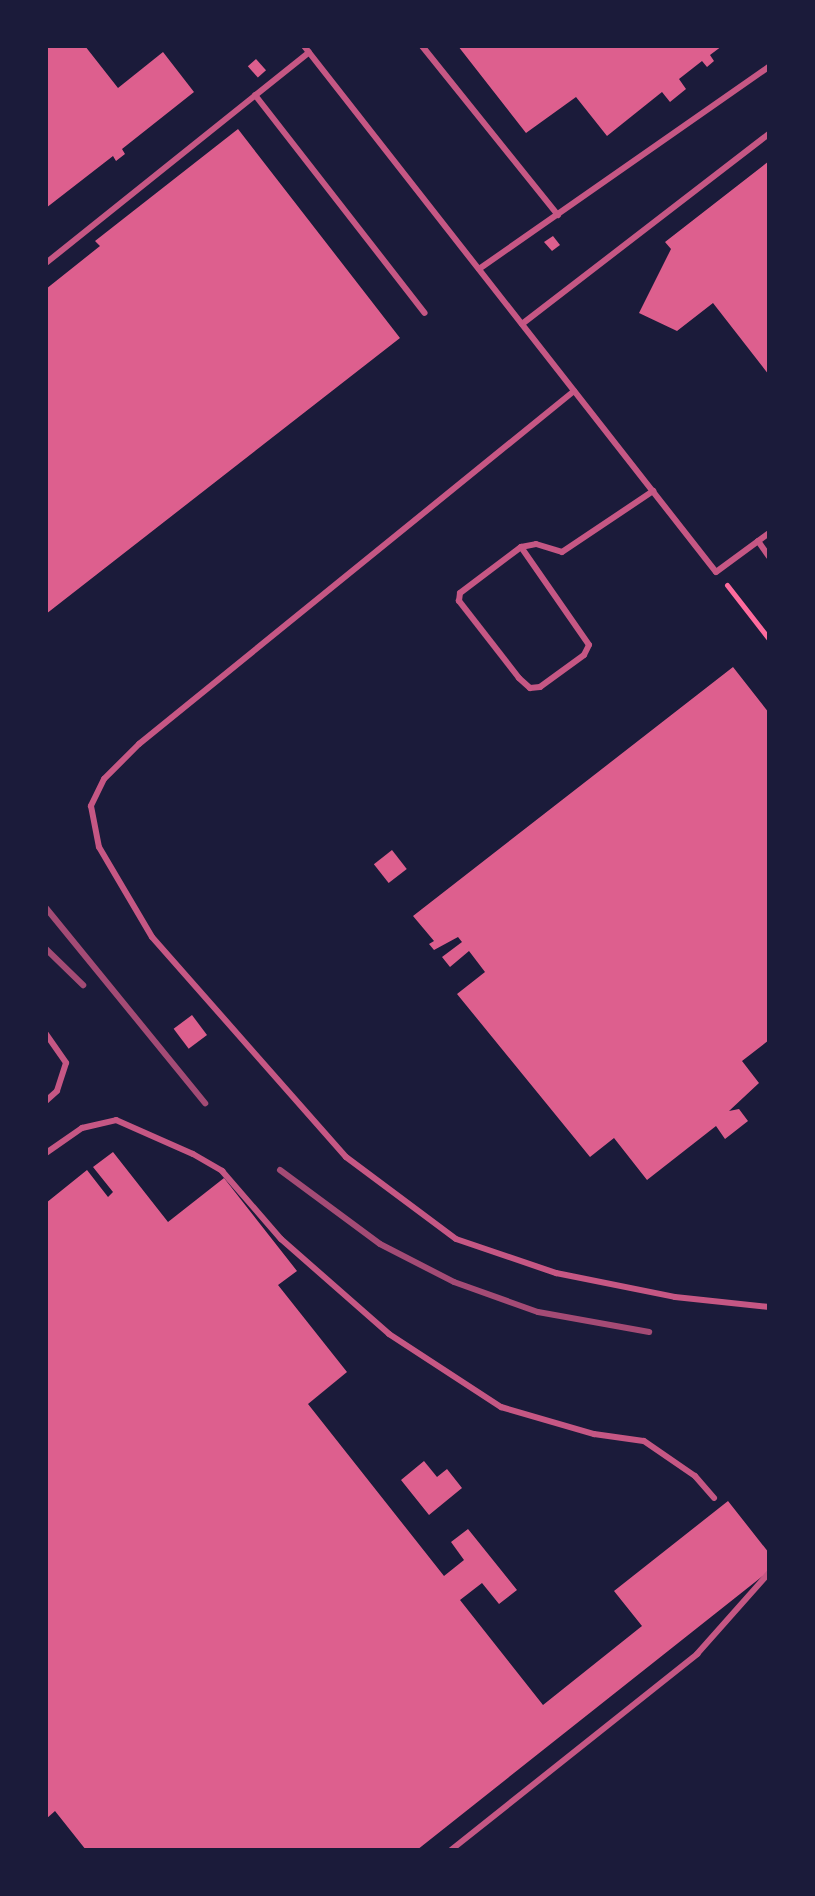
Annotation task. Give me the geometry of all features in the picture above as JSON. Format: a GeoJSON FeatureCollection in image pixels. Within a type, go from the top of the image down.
{"type":"FeatureCollection","features":[{"type":"Feature","properties":{"kind":"lane"},"geometry":{"type":"LineString","coordinates":[[422,46],[558,215]]}},
{"type":"Feature","properties":{"kind":"lane"},"geometry":{"type":"LineString","coordinates":[[46,263],[255,95],[306,49],[716,572],[769,533]]}},
{"type":"Feature","properties":{"kind":"lane"},"geometry":{"type":"LineString","coordinates":[[479,269],[769,67]]}},
{"type":"Feature","properties":{"kind":"lane"},"geometry":{"type":"LineString","coordinates":[[255,95],[425,313]]}},
{"type":"Feature","properties":{"kind":"lane"},"geometry":{"type":"LineString","coordinates":[[522,324],[769,134]]}},
{"type":"Feature","properties":{"kind":"lane"},"geometry":{"type":"LineString","coordinates":[[574,391],[139,744],[104,779],[91,806],[99,847],[152,937],[346,1157],[456,1239],[556,1273],[675,1297],[769,1307]]}},
{"type":"Feature","properties":{"kind":"lane"},"geometry":{"type":"LineString","coordinates":[[521,547],[589,645],[584,655],[540,687],[530,688],[459,601],[466,584],[521,547],[536,544],[562,552],[653,491]]}},
{"type":"Feature","properties":{"kind":"lane"},"geometry":{"type":"LineString","coordinates":[[758,541],[769,557]]}},
{"type":"Feature","properties":{"kind":"lane"},"geometry":{"type":"LineString","coordinates":[[46,1034],[66,1063],[57,1091],[46,1101]]}},
{"type":"Feature","properties":{"kind":"lane"},"geometry":{"type":"LineString","coordinates":[[46,1153],[82,1128],[116,1120],[193,1154],[222,1171],[281,1239],[389,1334],[501,1407],[594,1434],[644,1441],[695,1476],[714,1498]]}},
{"type":"Feature","properties":{"kind":"lane"},"geometry":{"type":"LineString","coordinates":[[451,1850],[646,1697],[728,1625],[769,1573]]}},
{"type":"Feature","properties":{"kind":"path"},"geometry":{"type":"LineString","coordinates":[[716,572],[769,639]]}},
{"type":"Feature","properties":{"kind":"building"},"geometry":{"type":"Polygon","coordinates":[[[46,46],[85,46],[118,88],[163,52],[194,92],[122,149],[125,154],[116,161],[113,156],[46,208],[46,46]]]}},
{"type":"Feature","properties":{"kind":"building"},"geometry":{"type":"Polygon","coordinates":[[[458,46],[722,46],[710,55],[714,61],[707,67],[702,61],[679,79],[686,89],[670,102],[662,92],[607,136],[576,97],[526,133],[458,46]]]}},
{"type":"Feature","properties":{"kind":"building"},"geometry":{"type":"Polygon","coordinates":[[[256,59],[266,70],[258,78],[248,66],[256,59]]]}},
{"type":"Feature","properties":{"kind":"building"},"geometry":{"type":"Polygon","coordinates":[[[238,129],[400,338],[46,614],[46,289],[100,246],[95,241],[238,129]]]}},
{"type":"Feature","properties":{"kind":"building"},"geometry":{"type":"Polygon","coordinates":[[[769,161],[769,375],[713,303],[677,331],[639,313],[671,249],[665,242],[769,161]]]}},
{"type":"Feature","properties":{"kind":"building"},"geometry":{"type":"Polygon","coordinates":[[[553,236],[560,245],[552,251],[544,242],[553,236]]]}},
{"type":"Feature","properties":{"kind":"building"},"geometry":{"type":"Polygon","coordinates":[[[733,667],[769,713],[769,1040],[742,1061],[759,1083],[729,1111],[739,1109],[748,1121],[725,1139],[716,1126],[647,1180],[614,1138],[590,1157],[457,994],[485,972],[469,951],[450,967],[442,957],[462,942],[458,937],[434,950],[429,944],[434,941],[413,916],[733,667]]]}},
{"type":"Feature","properties":{"kind":"building"},"geometry":{"type":"Polygon","coordinates":[[[392,850],[407,869],[389,883],[374,864],[392,850]]]}},
{"type":"Feature","properties":{"kind":"building"},"geometry":{"type":"Polygon","coordinates":[[[192,1015],[207,1035],[189,1049],[174,1029],[192,1015]]]}},
{"type":"Feature","properties":{"kind":"building"},"geometry":{"type":"Polygon","coordinates":[[[113,1152],[168,1222],[224,1178],[297,1271],[278,1285],[347,1372],[308,1404],[444,1576],[464,1560],[451,1542],[468,1529],[517,1590],[499,1604],[482,1583],[460,1600],[543,1705],[642,1626],[614,1591],[728,1501],[769,1553],[769,1571],[417,1850],[86,1850],[55,1811],[46,1819],[46,1203],[87,1170],[108,1197],[113,1192],[93,1167],[113,1152]]]}},
{"type":"Feature","properties":{"kind":"building"},"geometry":{"type":"Polygon","coordinates":[[[424,1461],[437,1477],[447,1469],[462,1488],[429,1515],[401,1480],[424,1461]]]}},
{"type":"Feature","properties":{"kind":"railway"},"geometry":{"type":"LineString","coordinates":[[46,908],[205,1103]]}},
{"type":"Feature","properties":{"kind":"railway"},"geometry":{"type":"LineString","coordinates":[[46,949],[83,985]]}},
{"type":"Feature","properties":{"kind":"railway"},"geometry":{"type":"LineString","coordinates":[[280,1170],[380,1244],[454,1282],[538,1312],[649,1332]]}}]}
